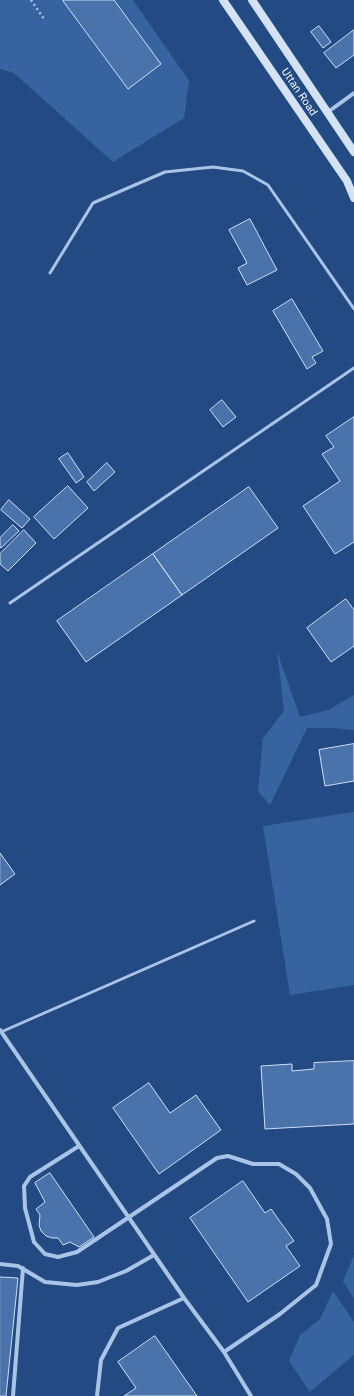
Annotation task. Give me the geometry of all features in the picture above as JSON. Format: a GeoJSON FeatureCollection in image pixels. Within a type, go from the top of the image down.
{"type":"FeatureCollection","features":[{"type":"Feature","properties":{"kind":"main road","name":"Uttan Road"},"geometry":{"type":"LineString","coordinates":[[223,0],[347,181],[354,198]]}},
{"type":"Feature","properties":{"kind":"main road","name":"Uttan Road"},"geometry":{"type":"LineString","coordinates":[[252,0],[354,152]]}},
{"type":"Feature","properties":{"kind":"street"},"geometry":{"type":"LineString","coordinates":[[327,112],[354,93]]}},
{"type":"Feature","properties":{"kind":"street"},"geometry":{"type":"LineString","coordinates":[[0,1031],[184,1298],[224,1352],[251,1396]]}},
{"type":"Feature","properties":{"kind":"street"},"geometry":{"type":"LineString","coordinates":[[79,1146],[30,1177],[24,1186],[26,1208],[34,1242],[45,1254],[58,1257],[77,1252],[217,1158],[228,1156],[253,1164],[279,1164],[296,1174],[310,1188],[327,1219],[331,1244],[316,1285],[280,1314],[224,1352]]}},
{"type":"Feature","properties":{"kind":"street"},"geometry":{"type":"LineString","coordinates":[[0,1264],[23,1268],[45,1282],[77,1285],[98,1282],[126,1271],[154,1255]]}},
{"type":"Feature","properties":{"kind":"street"},"geometry":{"type":"LineString","coordinates":[[13,1396],[23,1268]]}},
{"type":"Feature","properties":{"kind":"street"},"geometry":{"type":"LineString","coordinates":[[97,1396],[101,1360],[118,1328],[184,1298]]}},
{"type":"Feature","properties":{"kind":"lane"},"geometry":{"type":"LineString","coordinates":[[50,273],[92,203],[165,172],[213,167],[242,171],[268,185],[354,309]]}},
{"type":"Feature","properties":{"kind":"lane"},"geometry":{"type":"LineString","coordinates":[[10,603],[354,368]]}},
{"type":"Feature","properties":{"kind":"lane"},"geometry":{"type":"LineString","coordinates":[[0,1031],[254,921]]}},
{"type":"Feature","properties":{"kind":"path"},"geometry":{"type":"LineString","coordinates":[[31,0],[44,18]]}},
{"type":"Feature","properties":{"kind":"shaded area"},"geometry":{"type":"Polygon","coordinates":[[[0,0],[133,0],[189,81],[184,118],[113,162],[14,73],[0,69],[0,0]]]}},
{"type":"Feature","properties":{"kind":"shaded area"},"geometry":{"type":"Polygon","coordinates":[[[277,651],[300,717],[328,710],[354,695],[354,730],[307,728],[270,805],[258,791],[263,738],[284,711],[277,651]]]}},
{"type":"Feature","properties":{"kind":"shaded area"},"geometry":{"type":"Polygon","coordinates":[[[354,812],[354,985],[290,995],[263,826],[354,812]]]}},
{"type":"Feature","properties":{"kind":"shaded area"},"geometry":{"type":"Polygon","coordinates":[[[354,1255],[354,1299],[343,1281],[354,1255]]]}},
{"type":"Feature","properties":{"kind":"shaded area"},"geometry":{"type":"Polygon","coordinates":[[[333,1291],[354,1322],[354,1355],[310,1392],[289,1361],[300,1335],[320,1319],[333,1291]]]}},
{"type":"Feature","properties":{"kind":"building"},"geometry":{"type":"Polygon","coordinates":[[[114,0],[161,64],[128,89],[63,1],[114,0]]]}},
{"type":"Feature","properties":{"kind":"building"},"geometry":{"type":"Polygon","coordinates":[[[319,26],[331,42],[323,48],[311,32],[319,26]]]}},
{"type":"Feature","properties":{"kind":"building"},"geometry":{"type":"Polygon","coordinates":[[[354,30],[354,55],[336,68],[324,53],[354,30]]]}},
{"type":"Feature","properties":{"kind":"building"},"geometry":{"type":"Polygon","coordinates":[[[250,219],[277,270],[247,285],[238,268],[247,263],[229,230],[250,219]]]}},
{"type":"Feature","properties":{"kind":"building"},"geometry":{"type":"Polygon","coordinates":[[[292,299],[323,351],[312,357],[316,363],[307,369],[273,311],[292,299]]]}},
{"type":"Feature","properties":{"kind":"building"},"geometry":{"type":"Polygon","coordinates":[[[222,400],[236,417],[223,427],[210,410],[222,400]]]}},
{"type":"Feature","properties":{"kind":"building"},"geometry":{"type":"Polygon","coordinates":[[[354,417],[354,542],[335,554],[303,506],[340,481],[322,454],[334,447],[326,436],[354,417]]]}},
{"type":"Feature","properties":{"kind":"building"},"geometry":{"type":"Polygon","coordinates":[[[68,453],[84,477],[76,483],[59,459],[68,453]]]}},
{"type":"Feature","properties":{"kind":"building"},"geometry":{"type":"Polygon","coordinates":[[[107,463],[115,472],[94,491],[87,482],[107,463]]]}},
{"type":"Feature","properties":{"kind":"building"},"geometry":{"type":"Polygon","coordinates":[[[68,486],[88,508],[54,539],[34,517],[68,486]]]}},
{"type":"Feature","properties":{"kind":"building"},"geometry":{"type":"Polygon","coordinates":[[[249,487],[278,528],[182,595],[153,554],[249,487]]]}},
{"type":"Feature","properties":{"kind":"building"},"geometry":{"type":"Polygon","coordinates":[[[9,500],[30,519],[22,528],[1,510],[9,500]]]}},
{"type":"Feature","properties":{"kind":"building"},"geometry":{"type":"Polygon","coordinates":[[[13,525],[19,531],[1,548],[0,538],[13,525]]]}},
{"type":"Feature","properties":{"kind":"building"},"geometry":{"type":"Polygon","coordinates":[[[24,530],[36,543],[8,571],[0,564],[0,554],[24,530]]]}},
{"type":"Feature","properties":{"kind":"building"},"geometry":{"type":"Polygon","coordinates":[[[153,554],[182,595],[86,662],[57,621],[153,554]]]}},
{"type":"Feature","properties":{"kind":"building"},"geometry":{"type":"Polygon","coordinates":[[[346,599],[354,610],[354,646],[331,662],[307,628],[346,599]]]}},
{"type":"Feature","properties":{"kind":"building"},"geometry":{"type":"Polygon","coordinates":[[[354,744],[354,781],[325,786],[319,750],[354,744]]]}},
{"type":"Feature","properties":{"kind":"building"},"geometry":{"type":"Polygon","coordinates":[[[0,853],[15,874],[0,885],[0,853]]]}},
{"type":"Feature","properties":{"kind":"building"},"geometry":{"type":"Polygon","coordinates":[[[354,1061],[354,1124],[265,1129],[261,1066],[292,1064],[292,1071],[314,1069],[314,1063],[354,1061]]]}},
{"type":"Feature","properties":{"kind":"building"},"geometry":{"type":"Polygon","coordinates":[[[149,1083],[170,1113],[196,1095],[221,1130],[159,1174],[113,1108],[149,1083]]]}},
{"type":"Feature","properties":{"kind":"building"},"geometry":{"type":"Polygon","coordinates":[[[50,1173],[94,1237],[79,1247],[70,1242],[63,1245],[58,1238],[46,1236],[41,1231],[39,1225],[40,1215],[36,1209],[45,1202],[35,1183],[50,1173]]]}},
{"type":"Feature","properties":{"kind":"building"},"geometry":{"type":"Polygon","coordinates":[[[243,1181],[265,1213],[271,1209],[294,1241],[286,1246],[300,1266],[248,1302],[190,1218],[243,1181]]]}},
{"type":"Feature","properties":{"kind":"building"},"geometry":{"type":"Polygon","coordinates":[[[0,1277],[18,1278],[6,1396],[0,1396],[0,1277]]]}},
{"type":"Feature","properties":{"kind":"building"},"geometry":{"type":"Polygon","coordinates":[[[155,1336],[197,1396],[124,1396],[136,1388],[118,1362],[155,1336]]]}}]}
